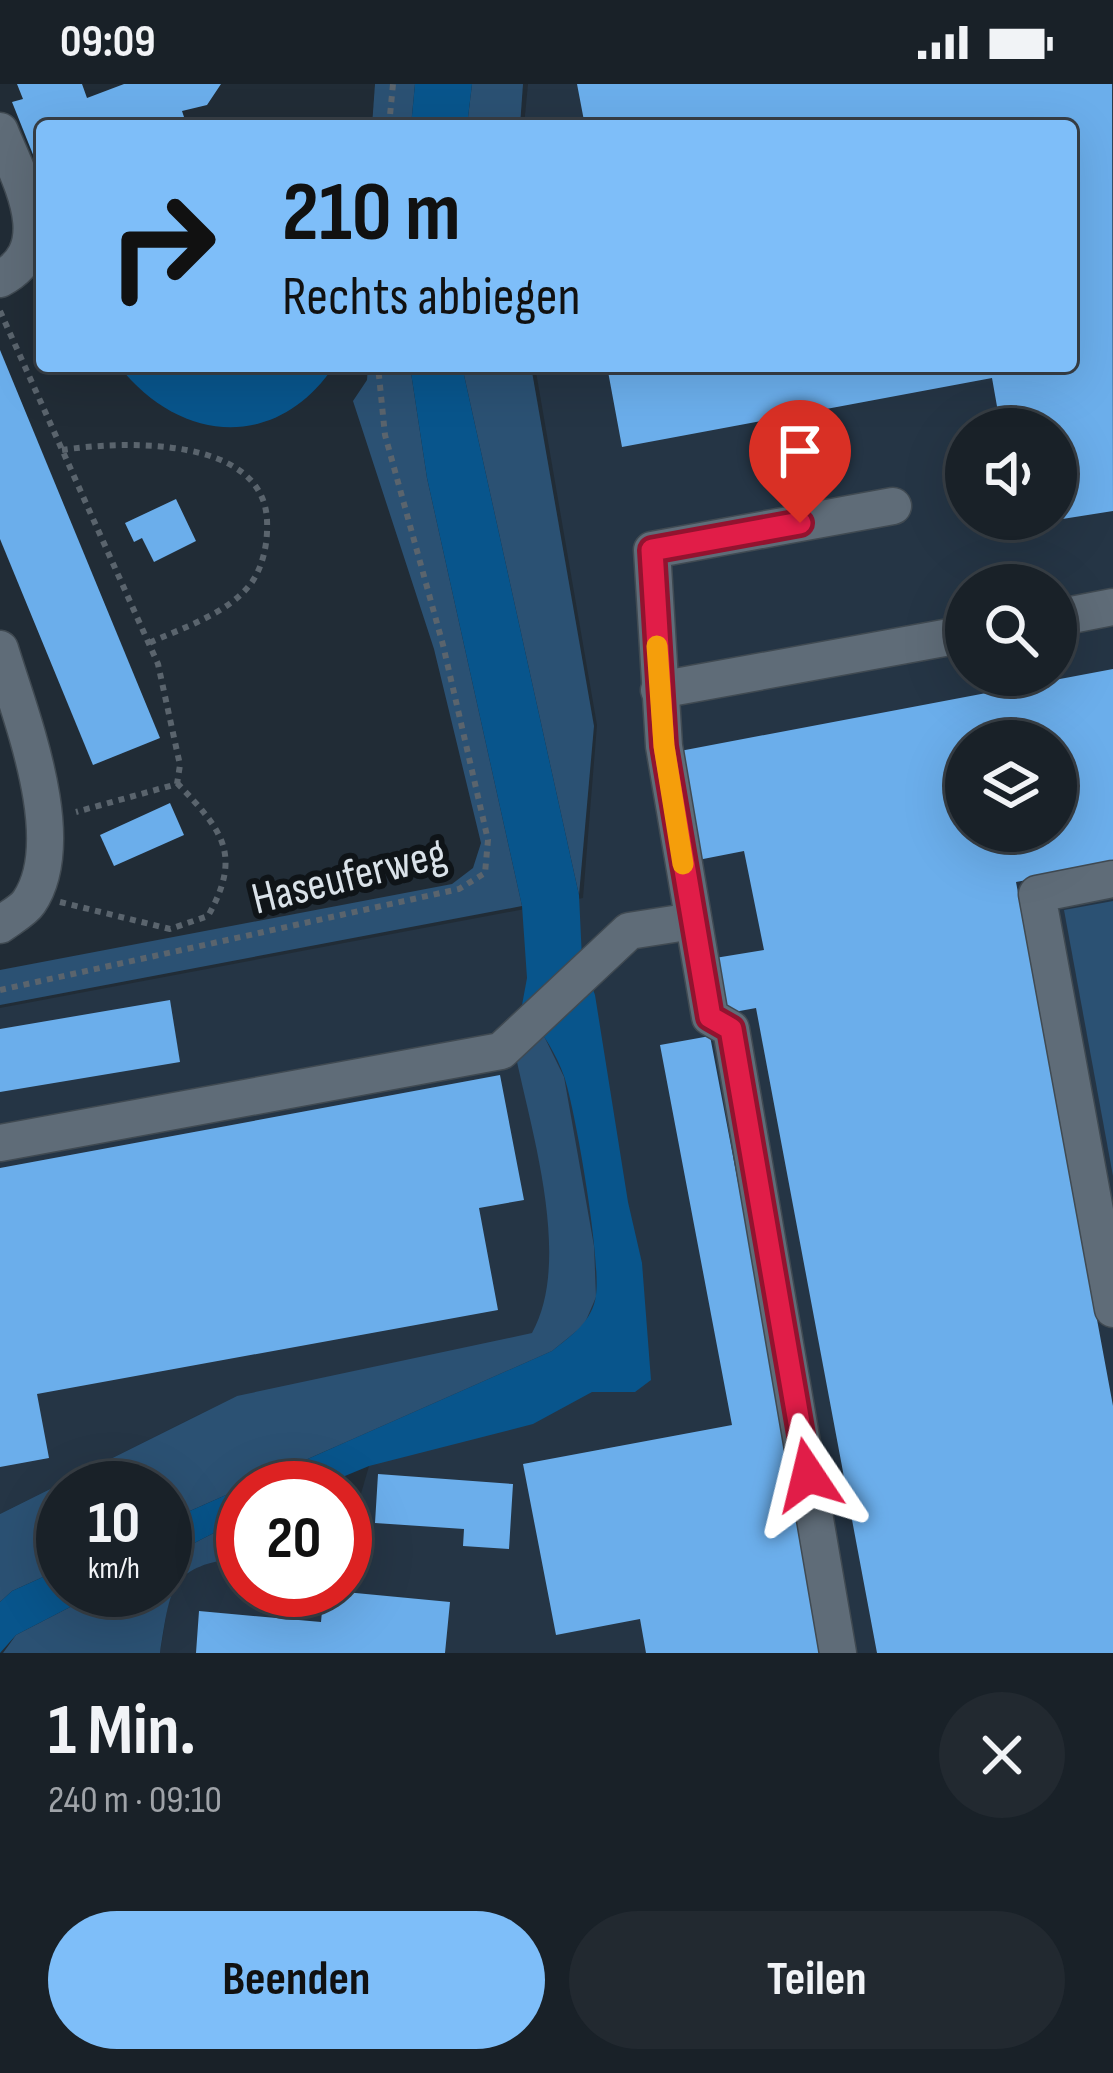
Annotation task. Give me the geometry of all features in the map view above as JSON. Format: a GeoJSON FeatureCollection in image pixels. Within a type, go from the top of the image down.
{"type":"FeatureCollection","features":[{"type":"Feature","properties":{"kind":"lane"},"geometry":{"type":"LineString","coordinates":[[0,130],[34,220],[28,252],[0,279]]}},
{"type":"Feature","properties":{"kind":"lane"},"geometry":{"type":"LineString","coordinates":[[838,1653],[731,1029],[710,1017],[667,768],[652,550],[893,506]]}},
{"type":"Feature","properties":{"kind":"lane"},"geometry":{"type":"LineString","coordinates":[[1077,613],[1113,607]]}},
{"type":"Feature","properties":{"kind":"lane"},"geometry":{"type":"LineString","coordinates":[[659,690],[945,638]]}},
{"type":"Feature","properties":{"kind":"lane"},"geometry":{"type":"LineString","coordinates":[[0,649],[34,763],[47,862],[28,904],[0,925]]}},
{"type":"Feature","properties":{"kind":"lane"},"geometry":{"type":"LineString","coordinates":[[1113,879],[1037,894],[1107,1240],[1113,1309]]}},
{"type":"Feature","properties":{"kind":"lane"},"geometry":{"type":"LineString","coordinates":[[0,1143],[501,1051],[629,931],[693,920]]}},
{"type":"Feature","properties":{"kind":"path"},"geometry":{"type":"LineString","coordinates":[[390,120],[393,84]]}},
{"type":"Feature","properties":{"kind":"path"},"geometry":{"type":"LineString","coordinates":[[0,311],[158,664],[179,764],[177,783],[222,838],[229,869],[208,916],[170,929],[67,906],[34,890]]}},
{"type":"Feature","properties":{"kind":"path","name":"Haseuferweg"},"geometry":{"type":"LineString","coordinates":[[0,990],[459,889],[484,872],[488,840],[443,645],[385,435],[378,372]]}},
{"type":"Feature","properties":{"kind":"path"},"geometry":{"type":"LineString","coordinates":[[62,450],[166,446],[216,457],[248,478],[267,504],[268,542],[251,583],[219,610],[149,644]]}},
{"type":"Feature","properties":{"kind":"path"},"geometry":{"type":"LineString","coordinates":[[43,821],[177,783]]}},
{"type":"Feature","properties":{"kind":"shaded area"},"geometry":{"type":"Polygon","coordinates":[[[375,84],[415,84],[412,120],[372,120],[375,84]]]}},
{"type":"Feature","properties":{"kind":"shaded area"},"geometry":{"type":"Polygon","coordinates":[[[415,84],[472,84],[468,120],[412,120],[415,84]]]}},
{"type":"Feature","properties":{"kind":"shaded area"},"geometry":{"type":"Polygon","coordinates":[[[472,84],[523,84],[520,120],[468,120],[472,84]]]}},
{"type":"Feature","properties":{"kind":"shaded area"},"geometry":{"type":"Polygon","coordinates":[[[528,84],[1113,84],[1113,1653],[160,1653],[166,1617],[192,1617],[192,1570],[200,1562],[216,1560],[216,1617],[372,1617],[372,1461],[360,1461],[237,1396],[106,1461],[36,1461],[36,1496],[0,1514],[0,1008],[583,898],[597,725],[536,372],[1077,372],[1077,120],[525,120],[528,84]]]}},
{"type":"Feature","properties":{"kind":"shaded area"},"geometry":{"type":"Polygon","coordinates":[[[125,372],[329,372],[311,394],[284,413],[256,424],[198,423],[143,392],[125,372]]]}},
{"type":"Feature","properties":{"kind":"shaded area"},"geometry":{"type":"Polygon","coordinates":[[[368,372],[411,372],[427,478],[522,906],[0,1005],[0,970],[452,884],[473,868],[481,843],[434,649],[353,401],[368,372]]]}},
{"type":"Feature","properties":{"kind":"shaded area"},"geometry":{"type":"Polygon","coordinates":[[[411,372],[463,372],[579,895],[582,959],[595,995],[642,1263],[651,1380],[635,1392],[592,1392],[533,1424],[372,1465],[372,1461],[303,1461],[552,1351],[586,1320],[594,1304],[597,1277],[591,1219],[569,1094],[556,1057],[522,1005],[527,978],[522,906],[427,478],[411,372]]]}},
{"type":"Feature","properties":{"kind":"shaded area"},"geometry":{"type":"Polygon","coordinates":[[[463,372],[532,372],[594,726],[579,895],[463,372]]]}},
{"type":"Feature","properties":{"kind":"shaded area"},"geometry":{"type":"Polygon","coordinates":[[[1113,901],[1113,1176],[1064,910],[1113,901]]]}},
{"type":"Feature","properties":{"kind":"shaded area"},"geometry":{"type":"Polygon","coordinates":[[[541,1030],[564,1077],[594,1246],[596,1297],[584,1325],[552,1351],[303,1461],[216,1461],[216,1499],[192,1510],[192,1461],[106,1461],[237,1396],[532,1333],[549,1270],[549,1234],[539,1159],[516,1057],[541,1030]]]}},
{"type":"Feature","properties":{"kind":"shaded area"},"geometry":{"type":"Polygon","coordinates":[[[36,1496],[36,1580],[0,1602],[0,1514],[36,1496]]]}},
{"type":"Feature","properties":{"kind":"shaded area"},"geometry":{"type":"Polygon","coordinates":[[[216,1499],[216,1532],[192,1544],[192,1510],[216,1499]]]}},
{"type":"Feature","properties":{"kind":"shaded area"},"geometry":{"type":"Polygon","coordinates":[[[216,1532],[216,1562],[192,1571],[192,1544],[216,1532]]]}},
{"type":"Feature","properties":{"kind":"shaded area"},"geometry":{"type":"Polygon","coordinates":[[[36,1580],[36,1617],[51,1617],[16,1635],[0,1653],[0,1602],[36,1580]]]}},
{"type":"Feature","properties":{"kind":"shaded area"},"geometry":{"type":"Polygon","coordinates":[[[51,1617],[166,1617],[160,1653],[3,1653],[16,1635],[51,1617]]]}},
{"type":"Feature","properties":{"kind":"building"},"geometry":{"type":"Polygon","coordinates":[[[17,84],[82,84],[87,98],[124,84],[221,84],[207,105],[182,111],[185,120],[36,120],[36,162],[12,102],[23,99],[17,84]]]}},
{"type":"Feature","properties":{"kind":"building"},"geometry":{"type":"Polygon","coordinates":[[[577,84],[1112,84],[1113,511],[1077,517],[1077,408],[997,408],[992,378],[622,447],[608,372],[1077,372],[1077,120],[584,120],[577,84]]]}},
{"type":"Feature","properties":{"kind":"building"},"geometry":{"type":"Polygon","coordinates":[[[0,350],[160,738],[93,765],[0,539],[0,350]]]}},
{"type":"Feature","properties":{"kind":"building"},"geometry":{"type":"Polygon","coordinates":[[[176,499],[196,541],[154,562],[142,538],[134,542],[125,523],[176,499]]]}},
{"type":"Feature","properties":{"kind":"building"},"geometry":{"type":"Polygon","coordinates":[[[1113,669],[1113,864],[1016,882],[1113,1406],[1113,1653],[877,1653],[756,1008],[723,1014],[715,958],[764,950],[744,851],[698,860],[680,751],[970,696],[1077,696],[1077,676],[1113,669]]]}},
{"type":"Feature","properties":{"kind":"building"},"geometry":{"type":"Polygon","coordinates":[[[170,803],[184,835],[114,866],[100,835],[170,803]]]}},
{"type":"Feature","properties":{"kind":"building"},"geometry":{"type":"Polygon","coordinates":[[[170,1000],[180,1062],[0,1092],[0,1029],[170,1000]]]}},
{"type":"Feature","properties":{"kind":"building"},"geometry":{"type":"Polygon","coordinates":[[[710,1036],[828,1653],[646,1653],[640,1619],[556,1635],[523,1464],[732,1425],[660,1045],[710,1036]]]}},
{"type":"Feature","properties":{"kind":"building"},"geometry":{"type":"Polygon","coordinates":[[[500,1075],[524,1200],[479,1208],[498,1310],[37,1394],[49,1458],[0,1467],[0,1168],[500,1075]]]}},
{"type":"Feature","properties":{"kind":"building"},"geometry":{"type":"Polygon","coordinates":[[[378,1474],[513,1484],[509,1549],[463,1546],[464,1529],[375,1523],[378,1474]]]}},
{"type":"Feature","properties":{"kind":"building"},"geometry":{"type":"Polygon","coordinates":[[[372,1595],[450,1602],[445,1653],[196,1653],[199,1611],[216,1613],[216,1617],[321,1622],[321,1617],[372,1617],[372,1595]]]}},
{"type":"Feature","properties":{"kind":"slow traffic"},"geometry":{"type":"LineString","coordinates":[[657,646],[664,746],[683,864]]}},
{"type":"Feature","properties":{"kind":"route"},"geometry":{"type":"LineString","coordinates":[[800,523],[652,550],[670,789],[710,1017],[731,1029],[808,1475]]}}]}
